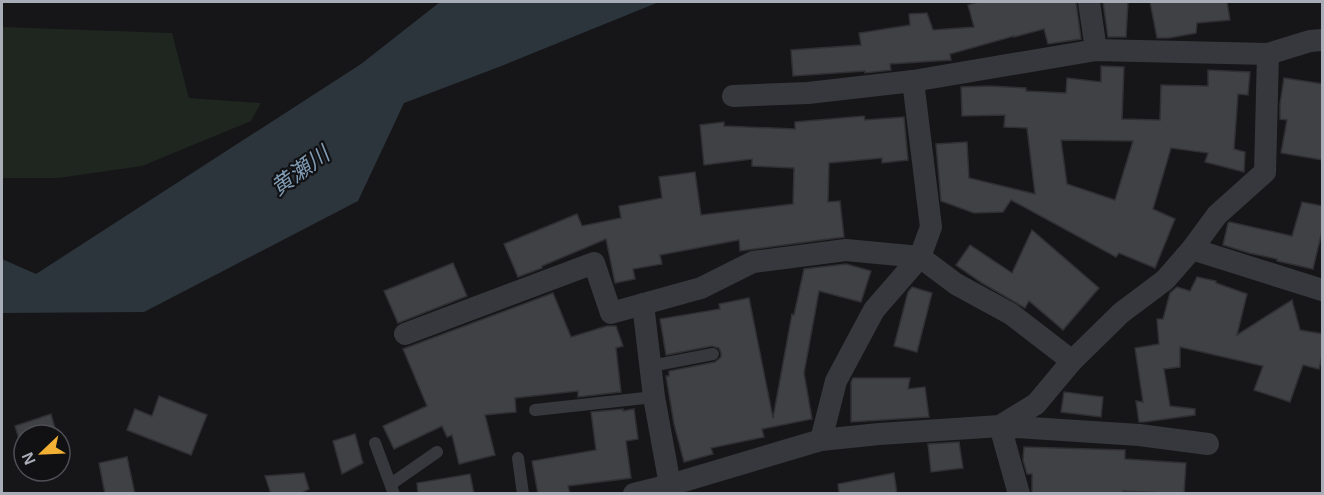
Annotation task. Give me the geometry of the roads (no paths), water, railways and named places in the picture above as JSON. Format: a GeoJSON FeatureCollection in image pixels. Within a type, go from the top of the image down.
{"type":"FeatureCollection","features":[{"type":"Feature","properties":{"kind":"street"},"geometry":{"type":"LineString","coordinates":[[1089,2],[1096,50]]}},
{"type":"Feature","properties":{"kind":"street"},"geometry":{"type":"LineString","coordinates":[[733,96],[808,93],[913,81],[1096,50],[1268,54],[1310,41],[1323,40]]}},
{"type":"Feature","properties":{"kind":"street"},"geometry":{"type":"LineString","coordinates":[[1000,426],[1036,404],[1072,361],[1121,313],[1165,280],[1217,215],[1265,172],[1268,54]]}},
{"type":"Feature","properties":{"kind":"street"},"geometry":{"type":"LineString","coordinates":[[821,440],[836,381],[841,371],[874,310],[920,257],[931,227],[913,81]]}},
{"type":"Feature","properties":{"kind":"street"},"geometry":{"type":"LineString","coordinates":[[1192,249],[1323,290]]}},
{"type":"Feature","properties":{"kind":"street"},"geometry":{"type":"LineString","coordinates":[[405,334],[594,263],[611,313],[701,288],[753,262],[846,250],[920,257],[956,284],[1011,314],[1072,361]]}},
{"type":"Feature","properties":{"kind":"street"},"geometry":{"type":"LineString","coordinates":[[643,304],[654,397],[672,489]]}},
{"type":"Feature","properties":{"kind":"street"},"geometry":{"type":"LineString","coordinates":[[1000,426],[1019,494]]}},
{"type":"Feature","properties":{"kind":"street"},"geometry":{"type":"LineString","coordinates":[[634,494],[672,489],[821,440],[879,434],[1000,426],[1139,435],[1208,444]]}},
{"type":"Feature","properties":{"kind":"lane"},"geometry":{"type":"LineString","coordinates":[[651,366],[713,354]]}},
{"type":"Feature","properties":{"kind":"lane"},"geometry":{"type":"LineString","coordinates":[[535,410],[654,397]]}},
{"type":"Feature","properties":{"kind":"lane"},"geometry":{"type":"LineString","coordinates":[[375,443],[393,489],[437,452]]}},
{"type":"Feature","properties":{"kind":"lane"},"geometry":{"type":"LineString","coordinates":[[518,458],[523,494]]}},
{"type":"Feature","properties":{"kind":"water","name":"黄瀬川"},"geometry":{"type":"Polygon","coordinates":[[[440,2],[659,2],[404,103],[358,201],[144,312],[2,313],[2,259],[36,274],[361,64],[440,2]]]}}]}
